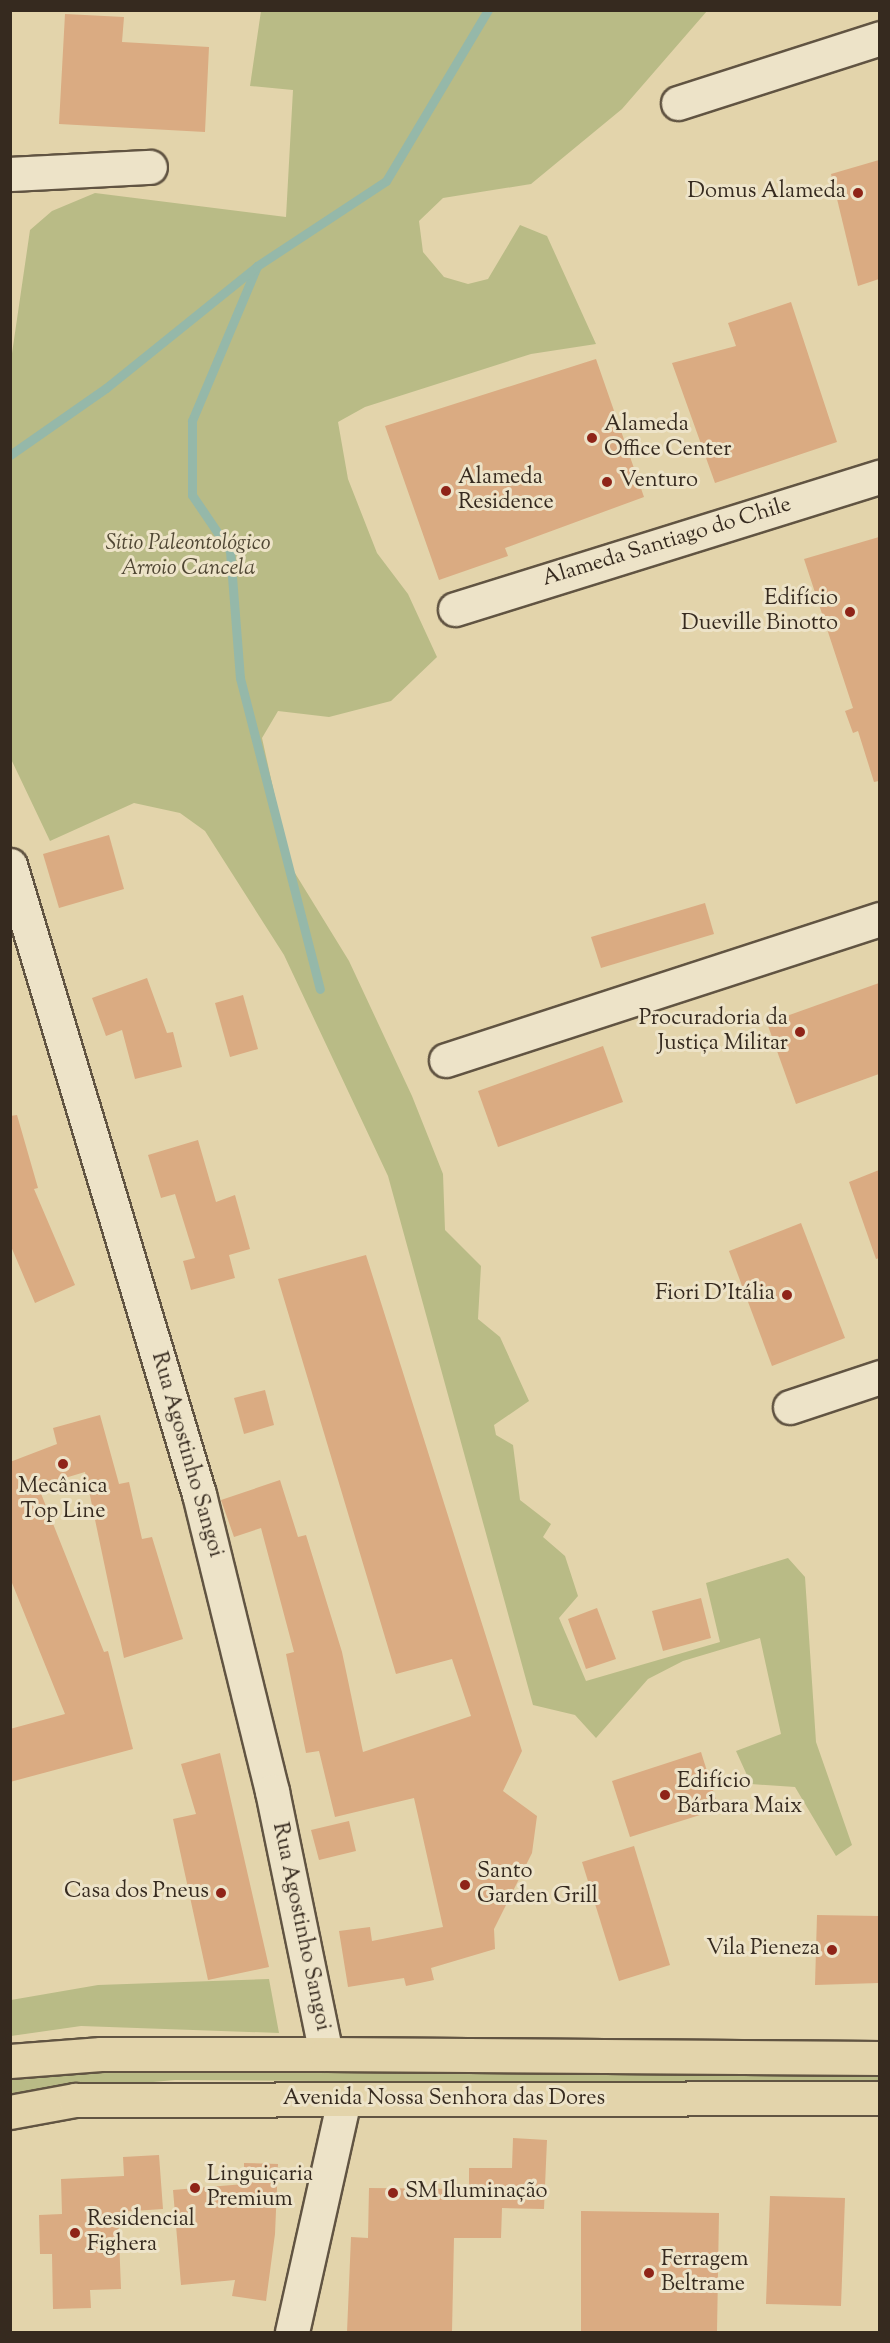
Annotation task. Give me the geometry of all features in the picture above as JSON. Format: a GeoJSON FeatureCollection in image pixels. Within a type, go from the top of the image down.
{"type":"FeatureCollection","features":[{"type":"Feature","properties":{"kind":"main road","name":"Avenida Nossa Senhora das Dores"},"geometry":{"type":"LineString","coordinates":[[10,2061],[100,2054],[879,2058]]}},
{"type":"Feature","properties":{"kind":"main road","name":"Avenida Nossa Senhora das Dores"},"geometry":{"type":"LineString","coordinates":[[10,2112],[75,2100],[879,2098]]}},
{"type":"Feature","properties":{"kind":"street"},"geometry":{"type":"LineString","coordinates":[[678,103],[879,38]]}},
{"type":"Feature","properties":{"kind":"street"},"geometry":{"type":"LineString","coordinates":[[10,174],[150,167]]}},
{"type":"Feature","properties":{"kind":"street","name":"Alameda Santiago do Chile"},"geometry":{"type":"LineString","coordinates":[[455,609],[879,477]]}},
{"type":"Feature","properties":{"kind":"street","name":"Rua Agostinho Sangoi"},"geometry":{"type":"LineString","coordinates":[[10,865],[199,1494],[272,1791],[326,2054]]}},
{"type":"Feature","properties":{"kind":"street"},"geometry":{"type":"LineString","coordinates":[[446,1060],[879,919]]}},
{"type":"Feature","properties":{"kind":"street"},"geometry":{"type":"LineString","coordinates":[[790,1407],[879,1377]]}},
{"type":"Feature","properties":{"kind":"street"},"geometry":{"type":"LineString","coordinates":[[292,2332],[344,2100]]}},
{"type":"Feature","properties":{"kind":"green space","name":"Sítio Paleontológico Arroio Cancela"},"geometry":{"type":"Polygon","coordinates":[[[261,11],[707,11],[622,109],[531,184],[443,198],[419,221],[423,252],[444,277],[468,284],[488,279],[520,225],[547,236],[596,344],[531,354],[365,407],[338,422],[348,479],[377,553],[408,594],[437,657],[391,701],[329,717],[278,711],[262,738],[290,865],[349,961],[412,1096],[443,1174],[445,1230],[481,1266],[478,1319],[500,1337],[529,1401],[494,1425],[496,1435],[513,1445],[520,1500],[551,1524],[543,1537],[565,1556],[578,1596],[559,1618],[586,1681],[720,1642],[706,1583],[788,1558],[805,1577],[816,1742],[852,1845],[836,1856],[795,1787],[751,1784],[736,1751],[781,1734],[760,1638],[683,1661],[648,1679],[596,1738],[575,1715],[533,1705],[388,1176],[284,955],[205,831],[180,813],[134,803],[50,841],[11,759],[10,367],[30,230],[52,211],[95,193],[286,217],[293,90],[250,86],[261,11]]]}},
{"type":"Feature","properties":{"kind":"green space"},"geometry":{"type":"Polygon","coordinates":[[[269,1979],[279,2033],[81,2026],[11,2036],[11,2000],[98,1985],[269,1979]]]}},
{"type":"Feature","properties":{"kind":"green space"},"geometry":{"type":"Polygon","coordinates":[[[174,2067],[879,2074],[880,2085],[175,2080],[11,2095],[10,2078],[174,2067]]]}},
{"type":"Feature","properties":{"kind":"building"},"geometry":{"type":"Polygon","coordinates":[[[65,14],[124,17],[122,42],[209,47],[205,132],[59,124],[65,14]]]}},
{"type":"Feature","properties":{"kind":"building"},"geometry":{"type":"Polygon","coordinates":[[[879,160],[879,279],[858,286],[831,174],[879,160]]]}},
{"type":"Feature","properties":{"kind":"building"},"geometry":{"type":"Polygon","coordinates":[[[791,302],[837,442],[715,483],[672,363],[736,346],[728,323],[791,302]]]}},
{"type":"Feature","properties":{"kind":"building"},"geometry":{"type":"Polygon","coordinates":[[[596,359],[644,497],[505,548],[508,556],[439,580],[385,426],[596,359]]]}},
{"type":"Feature","properties":{"kind":"building","name":"Edifício Dueville Binotto"},"geometry":{"type":"Polygon","coordinates":[[[879,537],[879,781],[874,782],[858,731],[853,733],[845,711],[853,708],[804,559],[879,537]]]}},
{"type":"Feature","properties":{"kind":"building"},"geometry":{"type":"Polygon","coordinates":[[[109,835],[124,889],[59,908],[43,854],[109,835]]]}},
{"type":"Feature","properties":{"kind":"building"},"geometry":{"type":"Polygon","coordinates":[[[705,903],[714,934],[601,968],[591,937],[705,903]]]}},
{"type":"Feature","properties":{"kind":"building"},"geometry":{"type":"Polygon","coordinates":[[[147,978],[167,1033],[173,1032],[182,1067],[135,1079],[122,1030],[106,1036],[92,998],[147,978]]]}},
{"type":"Feature","properties":{"kind":"building"},"geometry":{"type":"Polygon","coordinates":[[[879,983],[879,1074],[796,1104],[767,1023],[879,983]]]}},
{"type":"Feature","properties":{"kind":"building"},"geometry":{"type":"Polygon","coordinates":[[[243,995],[258,1049],[230,1057],[215,1003],[243,995]]]}},
{"type":"Feature","properties":{"kind":"building"},"geometry":{"type":"Polygon","coordinates":[[[603,1046],[623,1102],[498,1147],[478,1091],[603,1046]]]}},
{"type":"Feature","properties":{"kind":"building"},"geometry":{"type":"Polygon","coordinates":[[[17,1115],[38,1188],[34,1189],[75,1285],[35,1303],[10,1244],[10,1116],[17,1115]]]}},
{"type":"Feature","properties":{"kind":"building"},"geometry":{"type":"Polygon","coordinates":[[[198,1140],[216,1202],[235,1195],[250,1249],[229,1255],[235,1278],[191,1290],[183,1261],[195,1258],[175,1194],[161,1198],[148,1155],[198,1140]]]}},
{"type":"Feature","properties":{"kind":"building"},"geometry":{"type":"Polygon","coordinates":[[[879,1170],[879,1258],[876,1259],[849,1182],[879,1170]]]}},
{"type":"Feature","properties":{"kind":"building","name":"Fiori D'Itália"},"geometry":{"type":"Polygon","coordinates":[[[801,1223],[845,1338],[772,1366],[729,1251],[801,1223]]]}},
{"type":"Feature","properties":{"kind":"building"},"geometry":{"type":"Polygon","coordinates":[[[366,1255],[522,1751],[503,1791],[537,1816],[532,1853],[494,1929],[495,1949],[431,1968],[434,1980],[406,1986],[404,1978],[348,1987],[339,1931],[370,1927],[372,1941],[443,1927],[414,1798],[335,1817],[319,1751],[306,1753],[286,1654],[294,1652],[261,1528],[234,1537],[221,1500],[280,1480],[298,1537],[306,1535],[342,1652],[363,1752],[471,1716],[452,1659],[396,1674],[278,1279],[366,1255]]]}},
{"type":"Feature","properties":{"kind":"building"},"geometry":{"type":"Polygon","coordinates":[[[265,1390],[274,1425],[244,1434],[234,1398],[265,1390]]]}},
{"type":"Feature","properties":{"kind":"building"},"geometry":{"type":"Polygon","coordinates":[[[100,1415],[119,1484],[129,1482],[142,1539],[152,1537],[183,1639],[124,1658],[85,1472],[38,1486],[104,1652],[108,1651],[133,1749],[10,1782],[10,1729],[65,1714],[10,1578],[10,1462],[57,1444],[53,1428],[100,1415]]]}},
{"type":"Feature","properties":{"kind":"building"},"geometry":{"type":"Polygon","coordinates":[[[701,1598],[711,1638],[663,1651],[652,1611],[701,1598]]]}},
{"type":"Feature","properties":{"kind":"building"},"geometry":{"type":"Polygon","coordinates":[[[597,1608],[616,1659],[586,1669],[568,1619],[597,1608]]]}},
{"type":"Feature","properties":{"kind":"building","name":"Edifício Bárbara Maix"},"geometry":{"type":"Polygon","coordinates":[[[701,1752],[719,1809],[630,1837],[612,1781],[701,1752]]]}},
{"type":"Feature","properties":{"kind":"building","name":"Casa dos Pneus"},"geometry":{"type":"Polygon","coordinates":[[[220,1753],[269,1967],[208,1980],[173,1819],[196,1814],[181,1764],[220,1753]]]}},
{"type":"Feature","properties":{"kind":"building"},"geometry":{"type":"Polygon","coordinates":[[[349,1821],[356,1851],[319,1860],[311,1830],[349,1821]]]}},
{"type":"Feature","properties":{"kind":"building"},"geometry":{"type":"Polygon","coordinates":[[[634,1846],[670,1965],[619,1981],[582,1862],[634,1846]]]}},
{"type":"Feature","properties":{"kind":"building"},"geometry":{"type":"Polygon","coordinates":[[[817,1915],[879,1916],[879,1983],[815,1985],[817,1915]]]}},
{"type":"Feature","properties":{"kind":"building"},"geometry":{"type":"Polygon","coordinates":[[[513,2138],[547,2140],[544,2209],[502,2208],[501,2238],[454,2238],[452,2332],[347,2332],[351,2237],[368,2238],[369,2188],[469,2189],[469,2168],[512,2168],[513,2138]]]}},
{"type":"Feature","properties":{"kind":"building","name":"Residencial Fighera"},"geometry":{"type":"Polygon","coordinates":[[[159,2155],[163,2209],[118,2212],[121,2289],[90,2290],[91,2308],[53,2309],[52,2254],[40,2254],[39,2215],[62,2214],[61,2179],[124,2176],[123,2157],[159,2155]]]}},
{"type":"Feature","properties":{"kind":"building"},"geometry":{"type":"Polygon","coordinates":[[[244,2163],[278,2164],[275,2234],[266,2301],[232,2296],[235,2280],[181,2285],[173,2190],[244,2184],[244,2163]]]}},
{"type":"Feature","properties":{"kind":"building"},"geometry":{"type":"Polygon","coordinates":[[[770,2196],[845,2198],[841,2306],[766,2304],[770,2196]]]}},
{"type":"Feature","properties":{"kind":"building","name":"Ferragem Beltrame"},"geometry":{"type":"Polygon","coordinates":[[[581,2211],[719,2213],[717,2332],[581,2332],[581,2211]]]}},
{"type":"Feature","properties":{"kind":"waterway"},"geometry":{"type":"LineString","coordinates":[[10,455],[106,388],[257,266],[386,181],[488,10]]}},
{"type":"Feature","properties":{"kind":"waterway"},"geometry":{"type":"LineString","coordinates":[[257,266],[192,421],[192,495],[230,551],[240,678],[320,989]]}},
{"type":"Feature","properties":{"kind":"place","name":"Domus Alameda"},"geometry":{"type":"Point","coordinates":[858,193]}},
{"type":"Feature","properties":{"kind":"place","name":"Alameda Office Center"},"geometry":{"type":"Point","coordinates":[592,438]}},
{"type":"Feature","properties":{"kind":"place","name":"Venturo"},"geometry":{"type":"Point","coordinates":[607,482]}},
{"type":"Feature","properties":{"kind":"place","name":"Alameda Residence"},"geometry":{"type":"Point","coordinates":[446,491]}},
{"type":"Feature","properties":{"kind":"place","name":"Edifício Dueville Binotto"},"geometry":{"type":"Point","coordinates":[850,612]}},
{"type":"Feature","properties":{"kind":"place","name":"Procuradoria da Justiça Militar"},"geometry":{"type":"Point","coordinates":[800,1032]}},
{"type":"Feature","properties":{"kind":"place","name":"Fiori D'Itália"},"geometry":{"type":"Point","coordinates":[787,1295]}},
{"type":"Feature","properties":{"kind":"place","name":"Mecânica Top Line"},"geometry":{"type":"Point","coordinates":[63,1464]}},
{"type":"Feature","properties":{"kind":"place","name":"Edifício Bárbara Maix"},"geometry":{"type":"Point","coordinates":[665,1795]}},
{"type":"Feature","properties":{"kind":"place","name":"Santo Garden Grill"},"geometry":{"type":"Point","coordinates":[465,1885]}},
{"type":"Feature","properties":{"kind":"place","name":"Casa dos Pneus"},"geometry":{"type":"Point","coordinates":[221,1893]}},
{"type":"Feature","properties":{"kind":"place","name":"Vila Pieneza"},"geometry":{"type":"Point","coordinates":[832,1950]}},
{"type":"Feature","properties":{"kind":"place","name":"Linguiçaria Premium"},"geometry":{"type":"Point","coordinates":[195,2188]}},
{"type":"Feature","properties":{"kind":"place","name":"SM Iluminação"},"geometry":{"type":"Point","coordinates":[393,2193]}},
{"type":"Feature","properties":{"kind":"place","name":"Residencial Fighera"},"geometry":{"type":"Point","coordinates":[75,2233]}},
{"type":"Feature","properties":{"kind":"place","name":"Ferragem Beltrame"},"geometry":{"type":"Point","coordinates":[649,2273]}}]}
